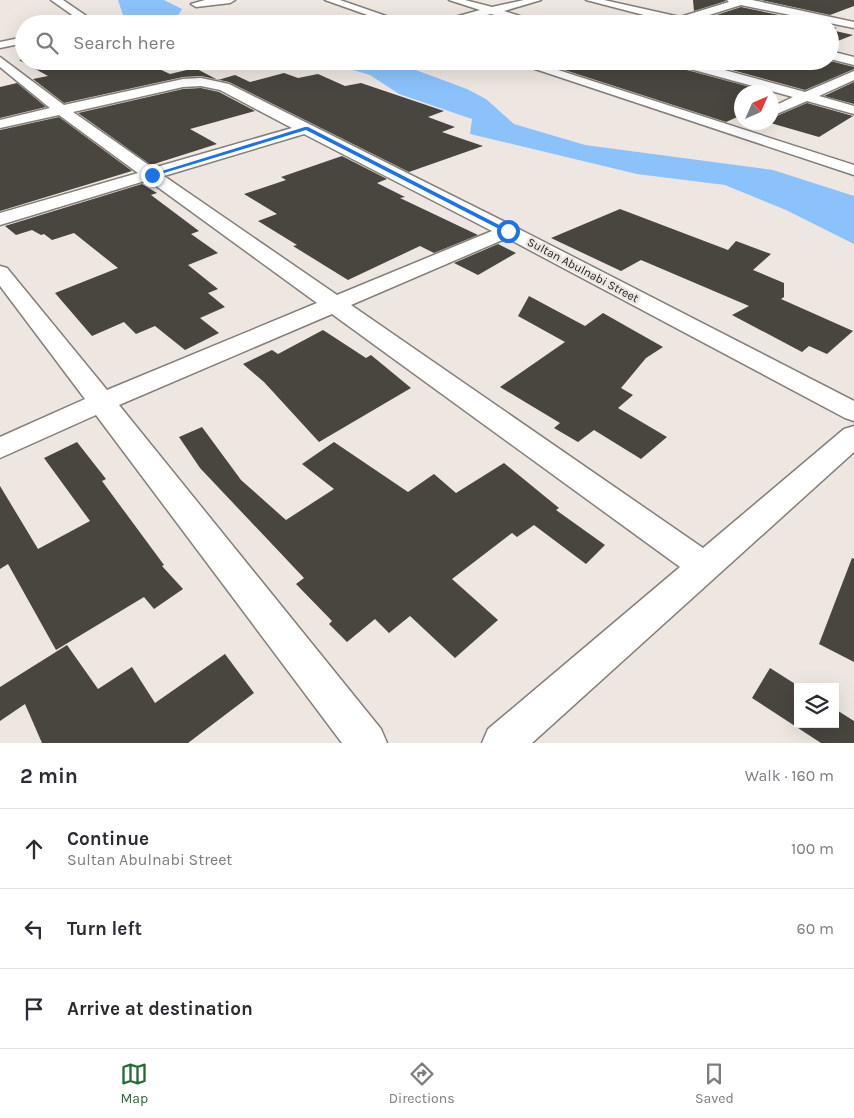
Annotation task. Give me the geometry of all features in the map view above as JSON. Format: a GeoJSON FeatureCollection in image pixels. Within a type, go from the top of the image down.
{"type":"FeatureCollection","features":[{"type":"Feature","properties":{"kind":"street"},"geometry":{"type":"LineString","coordinates":[[56,0],[79,15]]}},
{"type":"Feature","properties":{"kind":"street"},"geometry":{"type":"LineString","coordinates":[[196,4],[230,0]]}},
{"type":"Feature","properties":{"kind":"street"},"geometry":{"type":"LineString","coordinates":[[330,0],[376,15]]}},
{"type":"Feature","properties":{"kind":"street"},"geometry":{"type":"LineString","coordinates":[[454,0],[508,15]]}},
{"type":"Feature","properties":{"kind":"street"},"geometry":{"type":"LineString","coordinates":[[471,15],[536,0]]}},
{"type":"Feature","properties":{"kind":"street"},"geometry":{"type":"LineString","coordinates":[[591,0],[658,15]]}},
{"type":"Feature","properties":{"kind":"street"},"geometry":{"type":"LineString","coordinates":[[696,15],[740,1],[806,15]]}},
{"type":"Feature","properties":{"kind":"street"},"geometry":{"type":"LineString","coordinates":[[839,22],[854,25]]}},
{"type":"Feature","properties":{"kind":"street"},"geometry":{"type":"LineString","coordinates":[[0,45],[15,42]]}},
{"type":"Feature","properties":{"kind":"street"},"geometry":{"type":"LineString","coordinates":[[839,57],[854,61]]}},
{"type":"Feature","properties":{"kind":"street"},"geometry":{"type":"LineString","coordinates":[[0,61],[61,110],[703,566]]}},
{"type":"Feature","properties":{"kind":"street"},"geometry":{"type":"LineString","coordinates":[[550,70],[854,170]]}},
{"type":"Feature","properties":{"kind":"street"},"geometry":{"type":"LineString","coordinates":[[708,70],[854,110]]}},
{"type":"Feature","properties":{"kind":"street"},"geometry":{"type":"LineString","coordinates":[[779,109],[854,75]]}},
{"type":"Feature","properties":{"kind":"street","name":"Sultan Abulnabi Street"},"geometry":{"type":"LineString","coordinates":[[0,124],[175,84],[201,82],[224,87],[508,231],[854,412]]}},
{"type":"Feature","properties":{"kind":"street"},"geometry":{"type":"LineString","coordinates":[[0,219],[307,128]]}},
{"type":"Feature","properties":{"kind":"street"},"geometry":{"type":"LineString","coordinates":[[730,130],[734,128]]}},
{"type":"Feature","properties":{"kind":"street"},"geometry":{"type":"LineString","coordinates":[[0,448],[100,403],[508,231]]}},
{"type":"Feature","properties":{"kind":"street"},"geometry":{"type":"LineString","coordinates":[[0,272],[100,403],[367,743]]}},
{"type":"Feature","properties":{"kind":"street"},"geometry":{"type":"LineString","coordinates":[[502,743],[854,436]]}},
{"type":"Feature","properties":{"kind":"water"},"geometry":{"type":"Polygon","coordinates":[[[118,0],[164,0],[182,9],[178,15],[123,15],[118,0]]]}},
{"type":"Feature","properties":{"kind":"water"},"geometry":{"type":"Polygon","coordinates":[[[353,70],[416,70],[467,89],[486,99],[514,124],[585,145],[773,170],[854,196],[854,244],[786,210],[725,185],[637,174],[470,134],[472,119],[399,94],[370,75],[353,70]]]}},
{"type":"Feature","properties":{"kind":"building"},"geometry":{"type":"Polygon","coordinates":[[[693,0],[725,0],[726,1],[694,11],[693,0]]]}},
{"type":"Feature","properties":{"kind":"building"},"geometry":{"type":"Polygon","coordinates":[[[761,0],[854,0],[854,6],[830,15],[761,0]]]}},
{"type":"Feature","properties":{"kind":"building"},"geometry":{"type":"Polygon","coordinates":[[[741,7],[779,15],[716,15],[741,7]]]}},
{"type":"Feature","properties":{"kind":"building"},"geometry":{"type":"Polygon","coordinates":[[[839,32],[853,35],[839,40],[839,32]]]}},
{"type":"Feature","properties":{"kind":"building"},"geometry":{"type":"Polygon","coordinates":[[[839,63],[854,67],[854,69],[805,90],[732,70],[839,70],[839,63]]]}},
{"type":"Feature","properties":{"kind":"building"},"geometry":{"type":"Polygon","coordinates":[[[37,70],[161,70],[170,74],[187,70],[199,70],[217,79],[201,76],[183,77],[64,103],[33,79],[48,76],[37,70]]]}},
{"type":"Feature","properties":{"kind":"building"},"geometry":{"type":"Polygon","coordinates":[[[564,70],[687,70],[743,85],[734,85],[734,118],[726,122],[564,70]]]}},
{"type":"Feature","properties":{"kind":"building"},"geometry":{"type":"Polygon","coordinates":[[[284,73],[298,78],[318,74],[345,86],[361,83],[444,111],[428,117],[455,127],[442,132],[483,146],[409,172],[229,82],[219,80],[235,75],[250,82],[284,73]]]}},
{"type":"Feature","properties":{"kind":"building"},"geometry":{"type":"Polygon","coordinates":[[[854,82],[854,104],[824,96],[854,82]]]}},
{"type":"Feature","properties":{"kind":"building"},"geometry":{"type":"Polygon","coordinates":[[[17,83],[46,107],[0,118],[0,87],[17,83]]]}},
{"type":"Feature","properties":{"kind":"building"},"geometry":{"type":"Polygon","coordinates":[[[201,88],[219,92],[255,111],[190,129],[217,144],[151,165],[78,113],[183,89],[201,88]]]}},
{"type":"Feature","properties":{"kind":"building"},"geometry":{"type":"Polygon","coordinates":[[[807,103],[853,116],[819,137],[779,125],[779,115],[807,103]]]}},
{"type":"Feature","properties":{"kind":"building"},"geometry":{"type":"Polygon","coordinates":[[[59,117],[132,171],[0,211],[0,130],[59,117]]]}},
{"type":"Feature","properties":{"kind":"building"},"geometry":{"type":"Polygon","coordinates":[[[342,156],[387,179],[377,183],[405,197],[400,198],[478,235],[434,253],[420,246],[348,280],[293,246],[297,245],[258,221],[277,214],[244,194],[286,180],[281,177],[342,156]]]}},
{"type":"Feature","properties":{"kind":"building"},"geometry":{"type":"Polygon","coordinates":[[[142,184],[157,193],[151,195],[199,231],[191,234],[218,253],[188,265],[218,289],[208,293],[225,307],[200,318],[219,333],[185,350],[155,326],[136,334],[124,322],[92,336],[55,293],[118,268],[74,233],[52,240],[44,234],[41,235],[32,230],[16,235],[5,226],[142,184]]]}},
{"type":"Feature","properties":{"kind":"building"},"geometry":{"type":"Polygon","coordinates":[[[620,209],[728,250],[736,241],[771,254],[753,270],[784,283],[784,297],[781,299],[853,331],[827,354],[809,346],[802,352],[732,315],[749,306],[641,260],[621,271],[551,238],[620,209]]]}},
{"type":"Feature","properties":{"kind":"building"},"geometry":{"type":"Polygon","coordinates":[[[498,244],[516,253],[478,275],[454,263],[498,244]]]}},
{"type":"Feature","properties":{"kind":"building"},"geometry":{"type":"Polygon","coordinates":[[[529,296],[585,326],[603,313],[663,347],[646,358],[621,388],[633,395],[618,408],[667,437],[641,459],[594,430],[578,442],[554,428],[560,423],[500,387],[565,342],[518,316],[529,296]]]}},
{"type":"Feature","properties":{"kind":"building"},"geometry":{"type":"Polygon","coordinates":[[[323,330],[366,358],[371,355],[411,388],[319,442],[264,382],[243,364],[272,350],[278,354],[323,330]]]}},
{"type":"Feature","properties":{"kind":"building"},"geometry":{"type":"Polygon","coordinates":[[[202,427],[241,480],[286,520],[334,489],[302,464],[334,442],[408,492],[434,474],[456,493],[504,463],[559,508],[556,510],[605,545],[586,564],[534,525],[517,537],[512,533],[452,579],[498,620],[455,658],[410,616],[389,633],[375,619],[347,642],[329,624],[332,621],[296,584],[304,578],[200,468],[179,437],[202,427]]]}},
{"type":"Feature","properties":{"kind":"building"},"geometry":{"type":"Polygon","coordinates":[[[77,442],[106,479],[102,481],[164,565],[162,566],[183,589],[154,609],[144,597],[56,650],[8,564],[0,569],[0,486],[38,549],[90,521],[44,458],[77,442]]]}},
{"type":"Feature","properties":{"kind":"building"},"geometry":{"type":"Polygon","coordinates":[[[852,558],[854,559],[854,662],[819,644],[852,558]]]}},
{"type":"Feature","properties":{"kind":"building"},"geometry":{"type":"Polygon","coordinates":[[[67,645],[98,689],[132,667],[155,703],[225,654],[254,693],[188,743],[42,743],[25,704],[0,721],[0,687],[67,645]]]}},
{"type":"Feature","properties":{"kind":"building"},"geometry":{"type":"Polygon","coordinates":[[[770,668],[794,683],[794,725],[752,698],[770,668]]]}},
{"type":"Feature","properties":{"kind":"building"},"geometry":{"type":"Polygon","coordinates":[[[839,712],[854,721],[854,743],[821,743],[798,728],[839,728],[839,712]]]}},
{"type":"Feature","properties":{"kind":"route"},"geometry":{"type":"LineString","coordinates":[[152,175],[307,128],[508,231]]}}]}
